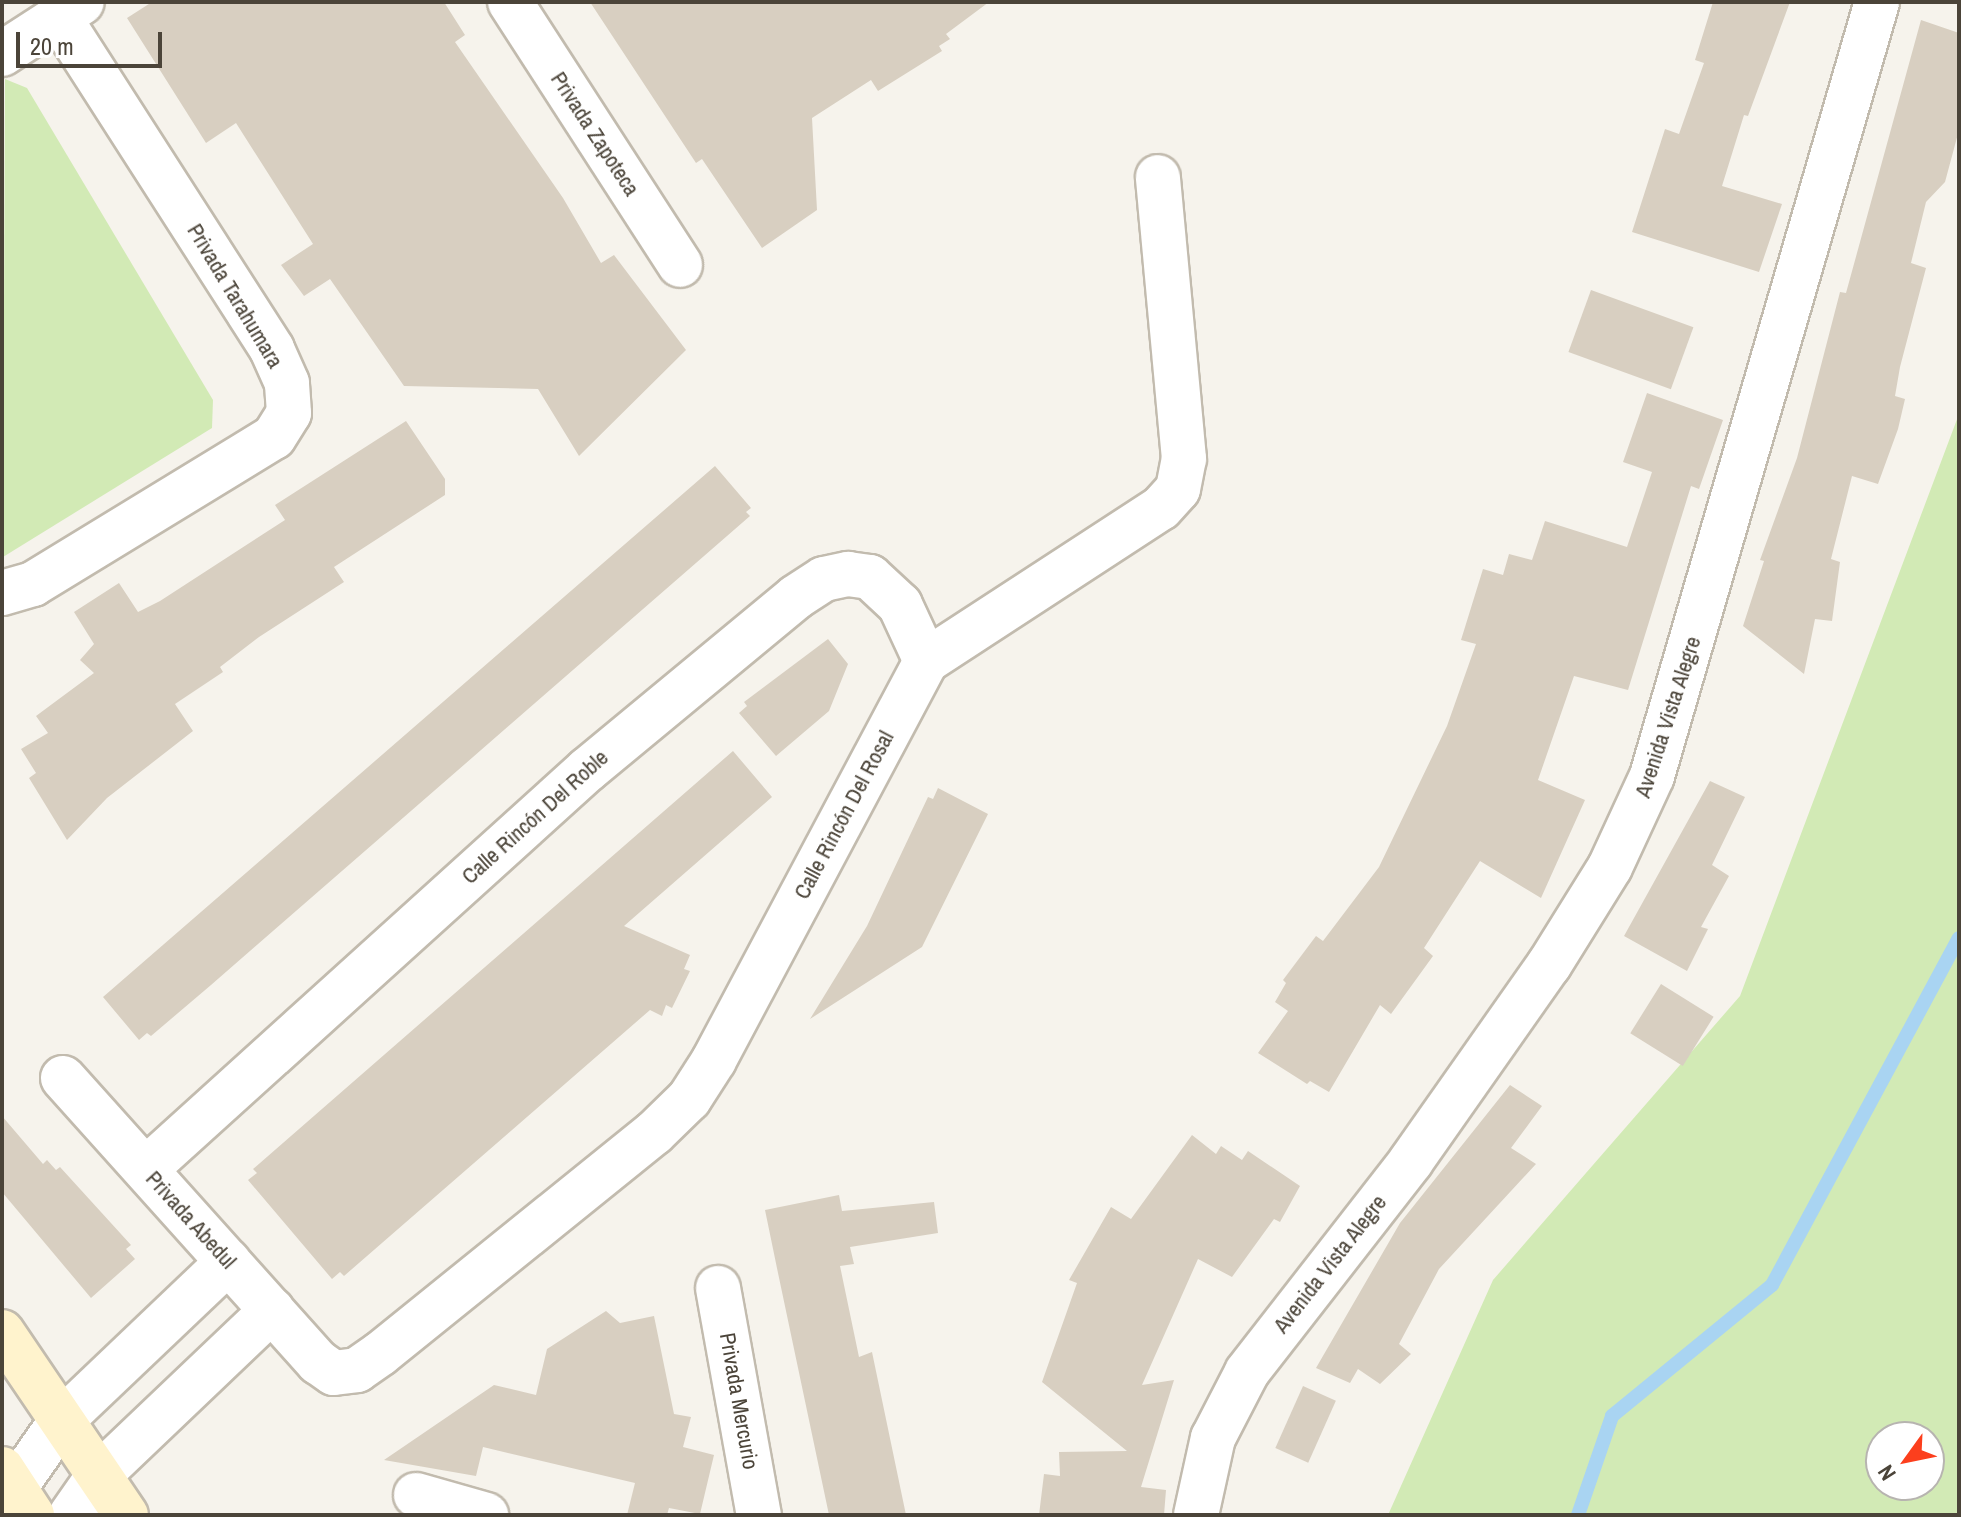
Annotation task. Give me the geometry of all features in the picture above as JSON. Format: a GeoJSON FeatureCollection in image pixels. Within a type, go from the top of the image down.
{"type":"FeatureCollection","features":[{"type":"Feature","properties":{"kind":"street","name":"Privada Zapoteca"},"geometry":{"type":"LineString","coordinates":[[510,2],[680,265]]}},
{"type":"Feature","properties":{"kind":"street","name":"Avenida Vista Alegre"},"geometry":{"type":"LineString","coordinates":[[1196,1515],[1213,1438],[1247,1372],[1411,1161],[1549,965],[1610,867],[1652,776],[1877,2]]}},
{"type":"Feature","properties":{"kind":"street"},"geometry":{"type":"LineString","coordinates":[[2,54],[70,10]]}},
{"type":"Feature","properties":{"kind":"street","name":"Privada Tarahumara"},"geometry":{"type":"LineString","coordinates":[[2,593],[33,584],[274,437],[289,413],[287,383],[272,349],[70,10]]}},
{"type":"Feature","properties":{"kind":"street","name":"Calle Rincón Del Rosal"},"geometry":{"type":"LineString","coordinates":[[318,1362],[334,1373],[357,1370],[380,1354],[689,1099],[926,661],[1161,508],[1178,489],[1184,459],[1158,177]]}},
{"type":"Feature","properties":{"kind":"street","name":"Calle Rincón Del Roble"},"geometry":{"type":"LineString","coordinates":[[146,1169],[587,770],[796,597],[824,579],[848,574],[870,577],[900,605],[926,661]]}},
{"type":"Feature","properties":{"kind":"street","name":"Privada Abedul"},"geometry":{"type":"LineString","coordinates":[[63,1078],[318,1362]]}},
{"type":"Feature","properties":{"kind":"street"},"geometry":{"type":"LineString","coordinates":[[13,1495],[61,1421],[228,1262]]}},
{"type":"Feature","properties":{"kind":"street","name":"Privada Mercurio"},"geometry":{"type":"LineString","coordinates":[[718,1288],[759,1515]]}},
{"type":"Feature","properties":{"kind":"street"},"geometry":{"type":"LineString","coordinates":[[71,1515],[99,1475],[272,1310]]}},
{"type":"Feature","properties":{"kind":"street"},"geometry":{"type":"LineString","coordinates":[[2,1332],[126,1515]]}},
{"type":"Feature","properties":{"kind":"street"},"geometry":{"type":"LineString","coordinates":[[416,1495],[486,1515]]}},
{"type":"Feature","properties":{"kind":"green space"},"geometry":{"type":"Polygon","coordinates":[[[5,79],[27,88],[213,400],[212,428],[3,557],[5,79]]]}},
{"type":"Feature","properties":{"kind":"green space"},"geometry":{"type":"Polygon","coordinates":[[[1959,414],[1959,1515],[1388,1515],[1493,1280],[1740,996],[1959,414]]]}},
{"type":"Feature","properties":{"kind":"building"},"geometry":{"type":"Polygon","coordinates":[[[152,2],[444,2],[465,35],[455,42],[563,198],[601,263],[614,255],[686,350],[579,456],[538,389],[404,386],[330,279],[304,296],[281,265],[313,244],[236,123],[206,143],[127,18],[152,2]]]}},
{"type":"Feature","properties":{"kind":"building"},"geometry":{"type":"Polygon","coordinates":[[[590,2],[989,2],[946,34],[950,39],[939,46],[942,51],[878,91],[871,80],[812,118],[817,210],[762,248],[702,159],[696,163],[590,2]]]}},
{"type":"Feature","properties":{"kind":"building"},"geometry":{"type":"Polygon","coordinates":[[[1713,2],[1790,2],[1748,116],[1744,115],[1722,186],[1782,204],[1759,272],[1632,232],[1665,129],[1679,134],[1704,63],[1695,60],[1713,2]]]}},
{"type":"Feature","properties":{"kind":"building"},"geometry":{"type":"Polygon","coordinates":[[[1921,20],[1959,33],[1959,130],[1945,182],[1926,202],[1911,263],[1926,268],[1900,367],[1895,396],[1905,399],[1898,429],[1878,484],[1852,476],[1831,559],[1840,562],[1832,621],[1815,619],[1804,674],[1743,626],[1764,561],[1760,560],[1797,458],[1840,292],[1846,293],[1921,20]]]}},
{"type":"Feature","properties":{"kind":"building"},"geometry":{"type":"Polygon","coordinates":[[[1591,290],[1693,327],[1671,389],[1568,352],[1591,290]]]}},
{"type":"Feature","properties":{"kind":"building"},"geometry":{"type":"Polygon","coordinates":[[[1647,393],[1723,420],[1699,489],[1691,486],[1628,690],[1574,676],[1538,780],[1585,800],[1541,898],[1480,861],[1424,948],[1433,956],[1391,1014],[1380,1005],[1329,1092],[1310,1081],[1307,1084],[1258,1053],[1288,1011],[1275,1002],[1286,983],[1283,980],[1316,936],[1323,941],[1379,867],[1447,726],[1476,644],[1461,640],[1483,569],[1503,575],[1509,554],[1532,560],[1545,521],[1627,547],[1652,472],[1623,462],[1647,393]]]}},
{"type":"Feature","properties":{"kind":"building"},"geometry":{"type":"Polygon","coordinates":[[[406,421],[445,479],[445,495],[334,567],[344,582],[259,637],[220,667],[223,672],[175,704],[193,731],[107,798],[67,840],[29,778],[36,773],[21,749],[48,733],[36,716],[94,673],[80,660],[94,644],[74,612],[119,583],[138,612],[160,601],[285,520],[275,505],[406,421]]]}},
{"type":"Feature","properties":{"kind":"building"},"geometry":{"type":"Polygon","coordinates":[[[715,466],[751,508],[746,512],[750,516],[211,985],[151,1036],[147,1033],[139,1040],[103,997],[715,466]]]}},
{"type":"Feature","properties":{"kind":"building"},"geometry":{"type":"Polygon","coordinates":[[[828,639],[848,664],[829,711],[776,756],[739,713],[747,706],[744,702],[828,639]]]}},
{"type":"Feature","properties":{"kind":"building"},"geometry":{"type":"Polygon","coordinates":[[[733,751],[772,797],[624,926],[690,955],[684,969],[690,971],[672,1008],[666,1005],[662,1016],[650,1010],[344,1276],[340,1272],[332,1279],[248,1180],[257,1173],[253,1169],[733,751]]]}},
{"type":"Feature","properties":{"kind":"building"},"geometry":{"type":"Polygon","coordinates":[[[1710,781],[1745,797],[1712,865],[1729,876],[1701,927],[1708,929],[1687,971],[1624,936],[1710,781]]]}},
{"type":"Feature","properties":{"kind":"building"},"geometry":{"type":"Polygon","coordinates":[[[938,788],[988,814],[922,947],[810,1019],[867,926],[928,797],[933,799],[938,788]]]}},
{"type":"Feature","properties":{"kind":"building"},"geometry":{"type":"Polygon","coordinates":[[[1661,984],[1714,1017],[1683,1066],[1630,1033],[1661,984]]]}},
{"type":"Feature","properties":{"kind":"building"},"geometry":{"type":"Polygon","coordinates":[[[1510,1085],[1542,1106],[1511,1148],[1536,1164],[1439,1269],[1399,1344],[1411,1354],[1380,1384],[1358,1369],[1350,1383],[1316,1368],[1400,1223],[1510,1085]]]}},
{"type":"Feature","properties":{"kind":"building"},"geometry":{"type":"Polygon","coordinates":[[[2,1116],[43,1164],[47,1160],[56,1170],[60,1167],[131,1245],[126,1249],[135,1259],[91,1298],[2,1192],[2,1116]]]}},
{"type":"Feature","properties":{"kind":"building"},"geometry":{"type":"Polygon","coordinates":[[[1192,1135],[1216,1154],[1221,1146],[1242,1160],[1248,1151],[1300,1186],[1280,1222],[1274,1219],[1232,1277],[1198,1259],[1142,1385],[1174,1380],[1141,1487],[1166,1490],[1164,1515],[1039,1515],[1044,1474],[1060,1476],[1059,1452],[1127,1451],[1042,1382],[1077,1283],[1069,1280],[1111,1207],[1131,1219],[1192,1135]]]}},
{"type":"Feature","properties":{"kind":"building"},"geometry":{"type":"Polygon","coordinates":[[[839,1195],[842,1211],[934,1202],[938,1233],[850,1247],[854,1264],[840,1266],[859,1357],[872,1352],[906,1515],[829,1515],[778,1273],[765,1210],[839,1195]]]}},
{"type":"Feature","properties":{"kind":"building"},"geometry":{"type":"Polygon","coordinates":[[[606,1311],[620,1323],[654,1316],[674,1414],[691,1417],[683,1447],[714,1455],[700,1514],[669,1508],[667,1515],[627,1515],[635,1483],[483,1447],[476,1476],[384,1460],[494,1385],[536,1395],[547,1349],[606,1311]]]}},
{"type":"Feature","properties":{"kind":"building"},"geometry":{"type":"Polygon","coordinates":[[[1303,1386],[1336,1401],[1308,1463],[1275,1448],[1303,1386]]]}},
{"type":"Feature","properties":{"kind":"waterway"},"geometry":{"type":"LineString","coordinates":[[1578,1515],[1612,1416],[1772,1285],[1959,938]]}}]}
